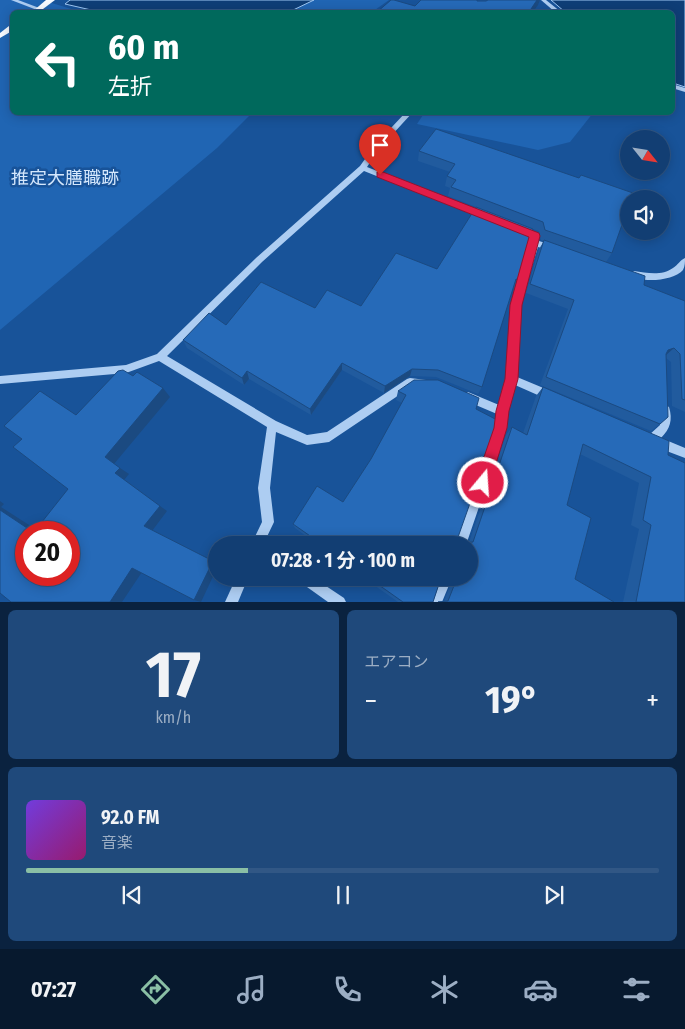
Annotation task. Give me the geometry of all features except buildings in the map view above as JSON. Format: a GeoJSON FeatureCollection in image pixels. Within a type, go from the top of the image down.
{"type":"FeatureCollection","features":[{"type":"Feature","properties":{"kind":"main road"},"geometry":{"type":"LineString","coordinates":[[38,10],[51,0]]}},
{"type":"Feature","properties":{"kind":"street"},"geometry":{"type":"LineString","coordinates":[[13,0],[35,10]]}},
{"type":"Feature","properties":{"kind":"street"},"geometry":{"type":"LineString","coordinates":[[543,0],[556,10]]}},
{"type":"Feature","properties":{"kind":"street"},"geometry":{"type":"LineString","coordinates":[[0,380],[126,369],[160,356],[259,260],[363,168],[377,147],[407,115]]}},
{"type":"Feature","properties":{"kind":"street"},"geometry":{"type":"LineString","coordinates":[[363,168],[490,218]]}},
{"type":"Feature","properties":{"kind":"street"},"geometry":{"type":"LineString","coordinates":[[463,536],[501,428],[502,411],[512,379],[516,305],[535,243],[535,236],[517,228]]}},
{"type":"Feature","properties":{"kind":"street"},"geometry":{"type":"LineString","coordinates":[[535,243],[560,251]]}},
{"type":"Feature","properties":{"kind":"street"},"geometry":{"type":"LineString","coordinates":[[629,272],[645,276],[663,276],[680,269],[685,261]]}},
{"type":"Feature","properties":{"kind":"street"},"geometry":{"type":"LineString","coordinates":[[160,356],[272,425],[307,440],[329,437],[410,382],[435,383]]}},
{"type":"Feature","properties":{"kind":"street"},"geometry":{"type":"LineString","coordinates":[[512,379],[556,398]]}},
{"type":"Feature","properties":{"kind":"street"},"geometry":{"type":"LineString","coordinates":[[459,394],[502,411]]}},
{"type":"Feature","properties":{"kind":"street"},"geometry":{"type":"LineString","coordinates":[[665,399],[665,427],[648,438],[685,453]]}},
{"type":"Feature","properties":{"kind":"street"},"geometry":{"type":"LineString","coordinates":[[261,536],[268,522],[264,488],[272,425]]}},
{"type":"Feature","properties":{"kind":"street"},"geometry":{"type":"LineString","coordinates":[[231,602],[238,586]]}},
{"type":"Feature","properties":{"kind":"street"},"geometry":{"type":"LineString","coordinates":[[316,586],[340,602]]}},
{"type":"Feature","properties":{"kind":"street"},"geometry":{"type":"LineString","coordinates":[[436,602],[443,586]]}},
{"type":"Feature","properties":{"kind":"green space","name":"推定大膳職跡"},"geometry":{"type":"Polygon","coordinates":[[[0,0],[42,0],[74,10],[10,10],[10,115],[250,115],[217,148],[0,330],[0,0]]]}},
{"type":"Feature","properties":{"kind":"green space"},"geometry":{"type":"Polygon","coordinates":[[[297,0],[389,0],[375,10],[274,10],[297,0]]]}},
{"type":"Feature","properties":{"kind":"green space"},"geometry":{"type":"Polygon","coordinates":[[[423,115],[591,115],[570,142],[538,150],[417,124],[423,115]]]}},
{"type":"Feature","properties":{"kind":"shaded area"},"geometry":{"type":"Polygon","coordinates":[[[70,0],[314,0],[293,10],[91,10],[65,4],[70,0]]]}},
{"type":"Feature","properties":{"kind":"shaded area"},"geometry":{"type":"Polygon","coordinates":[[[551,0],[685,0],[685,87],[675,84],[675,10],[563,10],[551,0]]]}},
{"type":"Feature","properties":{"kind":"route"},"geometry":{"type":"LineString","coordinates":[[380,175],[535,236],[535,243],[516,305],[512,379],[502,411],[501,428],[483,483]]}}]}
